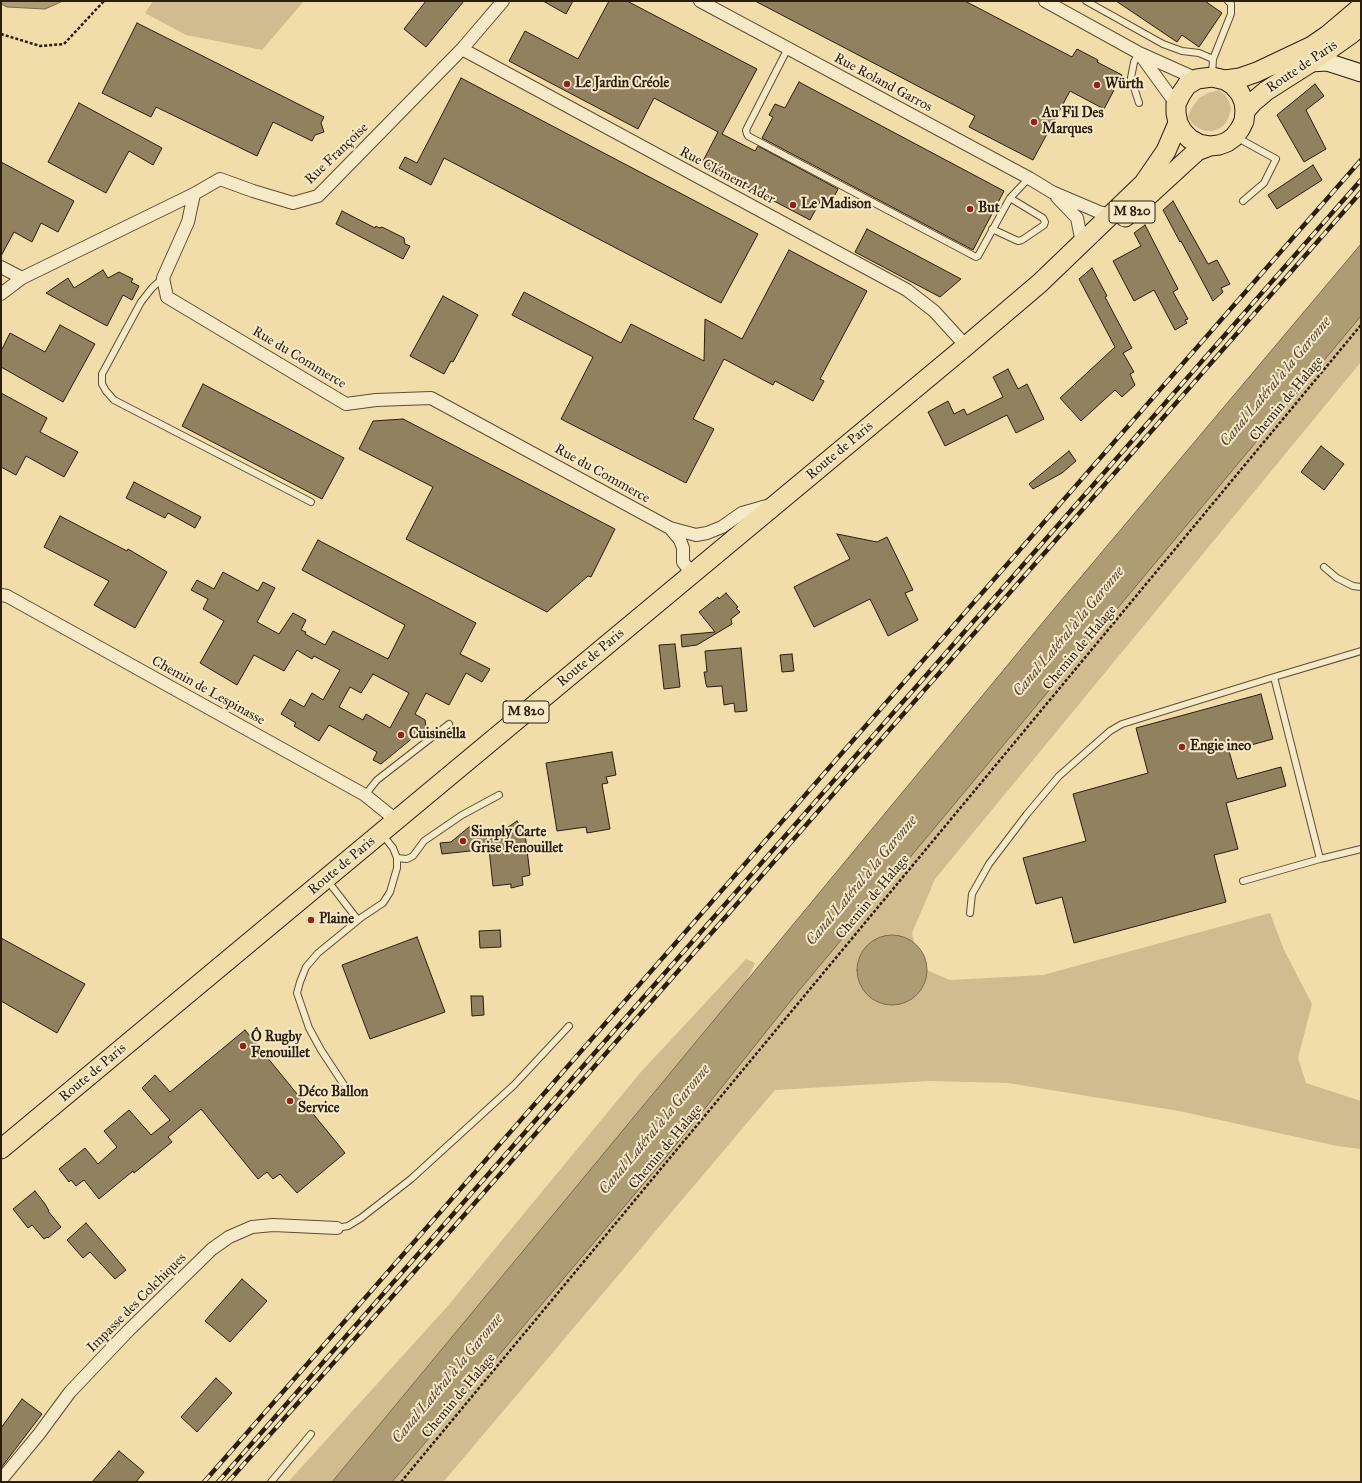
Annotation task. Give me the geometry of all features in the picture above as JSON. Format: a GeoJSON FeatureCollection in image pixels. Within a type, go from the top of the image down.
{"type":"FeatureCollection","features":[{"type":"Feature","properties":{"kind":"main road","name":"Route de Paris"},"geometry":{"type":"LineString","coordinates":[[1361,7],[1328,35],[1312,46],[1257,72],[1240,78],[1212,74],[1187,85],[1180,94],[1176,104],[1176,113],[1182,132],[1199,144],[1210,146],[1219,145],[1234,137],[1244,121],[1245,112],[1253,102],[1266,91],[1310,63],[1351,34],[1361,25]]}},
{"type":"Feature","properties":{"kind":"main road"},"geometry":{"type":"LineString","coordinates":[[1310,63],[1327,62],[1361,73]]}},
{"type":"Feature","properties":{"kind":"main road"},"geometry":{"type":"LineString","coordinates":[[1212,74],[1233,85],[1240,92],[1244,102],[1245,112]]}},
{"type":"Feature","properties":{"kind":"main road","name":"Route de Paris"},"geometry":{"type":"LineString","coordinates":[[1,1149],[966,346],[1050,274],[1112,215],[1144,182],[1166,152],[1178,122]]}},
{"type":"Feature","properties":{"kind":"main road","name":"Route de Paris"},"geometry":{"type":"LineString","coordinates":[[1050,274],[1090,246],[1134,210],[1197,152],[1210,146]]}},
{"type":"Feature","properties":{"kind":"street","name":"Rue Françoise"},"geometry":{"type":"LineString","coordinates":[[1,294],[22,278],[194,194],[220,179],[293,203],[318,196],[462,49],[502,1]]}},
{"type":"Feature","properties":{"kind":"street","name":"Rue Roland Garros"},"geometry":{"type":"LineString","coordinates":[[700,1],[1029,178],[1052,192],[1099,212],[1112,215]]}},
{"type":"Feature","properties":{"kind":"street"},"geometry":{"type":"LineString","coordinates":[[1045,1],[1139,53],[1212,74]]}},
{"type":"Feature","properties":{"kind":"street","name":"Rue Clément Ader"},"geometry":{"type":"LineString","coordinates":[[462,49],[907,290],[934,311],[966,346]]}},
{"type":"Feature","properties":{"kind":"street"},"geometry":{"type":"LineString","coordinates":[[1139,53],[1176,104]]}},
{"type":"Feature","properties":{"kind":"street","name":"Rue Roland Garros"},"geometry":{"type":"LineString","coordinates":[[1052,192],[1077,218],[1082,243]]}},
{"type":"Feature","properties":{"kind":"street"},"geometry":{"type":"LineString","coordinates":[[162,278],[188,222],[194,194]]}},
{"type":"Feature","properties":{"kind":"street"},"geometry":{"type":"LineString","coordinates":[[1,267],[22,278]]}},
{"type":"Feature","properties":{"kind":"street","name":"Rue du Commerce"},"geometry":{"type":"LineString","coordinates":[[162,278],[167,297],[346,404],[376,400],[431,398],[670,528],[696,535],[707,533],[722,527],[742,513],[775,504]]}},
{"type":"Feature","properties":{"kind":"street","name":"Rue du Commerce"},"geometry":{"type":"LineString","coordinates":[[670,528],[680,540],[683,548],[683,562],[692,574]]}},
{"type":"Feature","properties":{"kind":"street","name":"Chemin de Lespinasse"},"geometry":{"type":"LineString","coordinates":[[1,596],[7,596],[365,795],[396,820]]}},
{"type":"Feature","properties":{"kind":"street","name":"Impasse des Colchiques"},"geometry":{"type":"LineString","coordinates":[[1,1480],[39,1434],[70,1392],[128,1331],[212,1249],[229,1237],[252,1227],[273,1225],[337,1228]]}},
{"type":"Feature","properties":{"kind":"lane"},"geometry":{"type":"LineString","coordinates":[[1086,1],[1163,44],[1182,51],[1199,53],[1212,74]]}},
{"type":"Feature","properties":{"kind":"lane"},"geometry":{"type":"LineString","coordinates":[[1212,74],[1231,14],[1230,4],[1228,1]]}},
{"type":"Feature","properties":{"kind":"lane"},"geometry":{"type":"LineString","coordinates":[[788,48],[746,130],[748,136],[976,256],[978,256],[1010,198],[1029,178]]}},
{"type":"Feature","properties":{"kind":"lane"},"geometry":{"type":"LineString","coordinates":[[1139,53],[1134,62],[1131,78],[1139,103]]}},
{"type":"Feature","properties":{"kind":"lane"},"geometry":{"type":"LineString","coordinates":[[1234,137],[1276,159],[1264,183],[1243,201]]}},
{"type":"Feature","properties":{"kind":"lane"},"geometry":{"type":"LineString","coordinates":[[992,229],[1018,242],[1044,225],[1045,222],[1043,218],[1010,198]]}},
{"type":"Feature","properties":{"kind":"lane"},"geometry":{"type":"LineString","coordinates":[[162,278],[141,302],[102,374],[102,384],[106,391],[114,400],[311,502]]}},
{"type":"Feature","properties":{"kind":"lane"},"geometry":{"type":"LineString","coordinates":[[1324,567],[1336,578],[1353,586],[1361,587]]}},
{"type":"Feature","properties":{"kind":"lane"},"geometry":{"type":"LineString","coordinates":[[970,913],[972,894],[989,864],[1027,814],[1059,776],[1110,731],[1122,724],[1361,651]]}},
{"type":"Feature","properties":{"kind":"lane"},"geometry":{"type":"LineString","coordinates":[[1274,677],[1320,859]]}},
{"type":"Feature","properties":{"kind":"lane"},"geometry":{"type":"LineString","coordinates":[[365,795],[378,780],[449,724]]}},
{"type":"Feature","properties":{"kind":"lane"},"geometry":{"type":"LineString","coordinates":[[397,858],[407,859],[413,856],[424,841],[462,815],[499,795]]}},
{"type":"Feature","properties":{"kind":"lane"},"geometry":{"type":"LineString","coordinates":[[344,1085],[321,1050],[309,1028],[297,994],[306,967],[318,953],[358,920],[383,903],[390,892],[397,868],[397,858],[393,848],[380,833]]}},
{"type":"Feature","properties":{"kind":"lane"},"geometry":{"type":"LineString","coordinates":[[1243,881],[1361,849]]}},
{"type":"Feature","properties":{"kind":"lane"},"geometry":{"type":"LineString","coordinates":[[326,879],[358,920]]}},
{"type":"Feature","properties":{"kind":"lane"},"geometry":{"type":"LineString","coordinates":[[337,1228],[348,1226],[361,1218],[411,1179],[514,1085],[569,1026]]}},
{"type":"Feature","properties":{"kind":"lane"},"geometry":{"type":"LineString","coordinates":[[271,1482],[311,1434]]}},
{"type":"Feature","properties":{"kind":"path"},"geometry":{"type":"LineString","coordinates":[[1,34],[40,46],[64,44],[104,1]]}},
{"type":"Feature","properties":{"kind":"path","name":"Chemin de Halage"},"geometry":{"type":"LineString","coordinates":[[401,1482],[1361,325]]}},
{"type":"Feature","properties":{"kind":"shaded area"},"geometry":{"type":"Polygon","coordinates":[[[153,1],[304,1],[262,50],[186,35],[145,13],[153,1]]]}},
{"type":"Feature","properties":{"kind":"shaded area"},"geometry":{"type":"Polygon","coordinates":[[[1219,90],[1229,101],[1231,109],[1226,123],[1213,131],[1205,131],[1198,128],[1188,117],[1191,109],[1199,98],[1208,93],[1219,90]]]}},
{"type":"Feature","properties":{"kind":"shaded area"},"geometry":{"type":"Polygon","coordinates":[[[1361,316],[1361,362],[935,879],[912,933],[920,967],[950,980],[1043,975],[1270,913],[1284,950],[1312,1004],[1298,1058],[1306,1083],[1361,1101],[1361,1149],[1337,1146],[1179,1111],[1008,1083],[929,1081],[775,1090],[444,1481],[445,1482],[392,1482],[667,1156],[797,993],[1361,316]]]}},
{"type":"Feature","properties":{"kind":"shaded area"},"geometry":{"type":"Polygon","coordinates":[[[746,959],[755,963],[745,984],[332,1482],[288,1482],[446,1308],[640,1073],[746,959]]]}},
{"type":"Feature","properties":{"kind":"water"},"geometry":{"type":"Polygon","coordinates":[[[1,1],[63,1],[45,9],[7,7],[1,4],[1,1]]]}},
{"type":"Feature","properties":{"kind":"water","name":"Canal Latéral à la Garonne"},"geometry":{"type":"Polygon","coordinates":[[[1361,244],[1361,316],[797,993],[667,1156],[392,1482],[332,1482],[1054,609],[1361,244]]]}},
{"type":"Feature","properties":{"kind":"water"},"geometry":{"type":"Polygon","coordinates":[[[892,935],[905,938],[917,945],[924,957],[927,970],[924,983],[917,995],[905,1002],[892,1005],[879,1002],[867,995],[860,983],[857,970],[860,957],[867,945],[879,938],[892,935]]]}},
{"type":"Feature","properties":{"kind":"building"},"geometry":{"type":"Polygon","coordinates":[[[426,1],[464,1],[426,47],[404,29],[426,1]]]}},
{"type":"Feature","properties":{"kind":"building"},"geometry":{"type":"Polygon","coordinates":[[[543,1],[573,1],[566,14],[543,1]]]}},
{"type":"Feature","properties":{"kind":"building"},"geometry":{"type":"Polygon","coordinates":[[[609,1],[627,1],[757,69],[722,134],[755,151],[758,146],[838,189],[831,203],[822,198],[810,220],[702,163],[718,132],[654,98],[638,129],[509,61],[525,31],[578,59],[609,1]]]}},
{"type":"Feature","properties":{"kind":"building"},"geometry":{"type":"Polygon","coordinates":[[[755,1],[965,1],[1072,57],[1077,49],[1098,60],[1097,62],[1122,75],[1104,109],[1070,91],[1033,160],[969,127],[975,116],[755,1]]]}},
{"type":"Feature","properties":{"kind":"building"},"geometry":{"type":"Polygon","coordinates":[[[1116,1],[1205,1],[1222,13],[1199,47],[1182,35],[1177,42],[1116,1]]]}},
{"type":"Feature","properties":{"kind":"building"},"geometry":{"type":"Polygon","coordinates":[[[137,23],[324,117],[321,123],[324,132],[315,135],[312,141],[273,122],[257,156],[156,107],[151,117],[102,93],[137,23]]]}},
{"type":"Feature","properties":{"kind":"building"},"geometry":{"type":"Polygon","coordinates":[[[461,78],[758,234],[721,303],[444,158],[431,185],[399,168],[405,157],[417,163],[461,78]]]}},
{"type":"Feature","properties":{"kind":"building"},"geometry":{"type":"Polygon","coordinates":[[[799,82],[1004,191],[973,250],[762,138],[773,117],[769,115],[775,104],[785,108],[799,82]]]}},
{"type":"Feature","properties":{"kind":"building"},"geometry":{"type":"Polygon","coordinates":[[[1315,84],[1324,96],[1306,110],[1326,149],[1304,162],[1277,115],[1315,84]]]}},
{"type":"Feature","properties":{"kind":"building"},"geometry":{"type":"Polygon","coordinates":[[[79,103],[162,148],[153,165],[129,151],[106,193],[48,162],[79,103]]]}},
{"type":"Feature","properties":{"kind":"building"},"geometry":{"type":"Polygon","coordinates":[[[1,162],[74,201],[58,232],[41,223],[32,242],[14,232],[1,256],[1,162]]]}},
{"type":"Feature","properties":{"kind":"building"},"geometry":{"type":"Polygon","coordinates":[[[1313,165],[1322,180],[1277,209],[1268,195],[1313,165]]]}},
{"type":"Feature","properties":{"kind":"building"},"geometry":{"type":"Polygon","coordinates":[[[1173,201],[1208,264],[1217,260],[1230,284],[1221,288],[1223,292],[1213,301],[1163,210],[1173,201]]]}},
{"type":"Feature","properties":{"kind":"building"},"geometry":{"type":"Polygon","coordinates":[[[342,211],[375,228],[376,226],[379,228],[382,227],[404,238],[405,244],[410,246],[403,259],[336,224],[342,211]]]}},
{"type":"Feature","properties":{"kind":"building"},"geometry":{"type":"Polygon","coordinates":[[[1145,225],[1178,289],[1173,292],[1188,319],[1185,320],[1187,323],[1175,330],[1154,290],[1134,301],[1113,261],[1141,246],[1134,233],[1145,225]]]}},
{"type":"Feature","properties":{"kind":"building"},"geometry":{"type":"Polygon","coordinates":[[[867,229],[961,279],[940,297],[855,252],[867,229]]]}},
{"type":"Feature","properties":{"kind":"building"},"geometry":{"type":"Polygon","coordinates":[[[789,250],[867,291],[820,379],[824,381],[813,401],[775,381],[773,385],[724,359],[693,419],[714,429],[686,483],[561,419],[593,357],[512,315],[524,292],[621,343],[631,324],[704,361],[705,319],[742,339],[789,250]]]}},
{"type":"Feature","properties":{"kind":"building"},"geometry":{"type":"Polygon","coordinates":[[[1092,268],[1107,296],[1105,297],[1132,348],[1123,353],[1134,372],[1130,374],[1135,385],[1122,397],[1115,390],[1081,421],[1060,398],[1115,347],[1079,279],[1092,268]]]}},
{"type":"Feature","properties":{"kind":"building"},"geometry":{"type":"Polygon","coordinates":[[[103,270],[108,278],[119,272],[133,279],[131,282],[139,286],[132,300],[123,295],[107,326],[46,293],[68,278],[74,288],[103,270]]]}},
{"type":"Feature","properties":{"kind":"building"},"geometry":{"type":"Polygon","coordinates":[[[443,296],[478,315],[453,362],[451,361],[444,374],[410,356],[443,296]]]}},
{"type":"Feature","properties":{"kind":"building"},"geometry":{"type":"Polygon","coordinates":[[[60,325],[95,344],[63,402],[1,367],[1,351],[10,333],[45,352],[60,325]]]}},
{"type":"Feature","properties":{"kind":"building"},"geometry":{"type":"Polygon","coordinates":[[[1008,369],[1018,389],[1027,384],[1044,419],[1016,433],[1007,415],[945,446],[928,412],[948,401],[954,414],[964,409],[967,415],[1003,397],[993,377],[1008,369]]]}},
{"type":"Feature","properties":{"kind":"building"},"geometry":{"type":"Polygon","coordinates":[[[203,384],[344,458],[322,499],[182,426],[203,384]]]}},
{"type":"Feature","properties":{"kind":"building"},"geometry":{"type":"Polygon","coordinates":[[[1,393],[47,418],[40,432],[78,452],[64,477],[26,456],[16,475],[1,467],[1,393]]]}},
{"type":"Feature","properties":{"kind":"building"},"geometry":{"type":"Polygon","coordinates":[[[403,419],[615,529],[591,577],[588,576],[547,612],[406,539],[433,487],[359,449],[373,421],[403,419]]]}},
{"type":"Feature","properties":{"kind":"building"},"geometry":{"type":"Polygon","coordinates":[[[1321,446],[1344,464],[1324,490],[1301,472],[1321,446]]]}},
{"type":"Feature","properties":{"kind":"building"},"geometry":{"type":"Polygon","coordinates":[[[1069,451],[1076,461],[1062,473],[1033,489],[1029,484],[1069,451]]]}},
{"type":"Feature","properties":{"kind":"building"},"geometry":{"type":"Polygon","coordinates":[[[134,482],[201,517],[195,528],[168,513],[165,518],[126,498],[134,482]]]}},
{"type":"Feature","properties":{"kind":"building"},"geometry":{"type":"Polygon","coordinates":[[[60,516],[127,551],[128,549],[167,572],[135,628],[94,605],[109,581],[44,547],[60,516]]]}},
{"type":"Feature","properties":{"kind":"building"},"geometry":{"type":"Polygon","coordinates":[[[837,534],[877,542],[887,537],[913,590],[905,593],[918,620],[888,636],[870,599],[814,627],[794,587],[850,559],[837,534]]]}},
{"type":"Feature","properties":{"kind":"building"},"geometry":{"type":"Polygon","coordinates":[[[318,540],[476,623],[460,654],[490,669],[482,682],[466,673],[449,705],[426,693],[415,714],[425,720],[426,727],[381,764],[373,760],[377,752],[329,725],[319,741],[294,726],[296,723],[281,714],[290,699],[304,707],[312,693],[323,700],[340,670],[314,656],[312,659],[297,650],[284,671],[254,655],[237,685],[200,663],[224,621],[203,609],[208,599],[191,590],[197,580],[214,589],[223,572],[258,591],[263,582],[275,588],[257,622],[279,634],[293,613],[306,620],[301,630],[306,632],[305,634],[325,645],[333,631],[388,659],[405,625],[302,570],[318,540]],[[373,674],[361,693],[350,687],[339,707],[363,720],[366,714],[390,728],[409,693],[373,674]]]}},
{"type":"Feature","properties":{"kind":"building"},"geometry":{"type":"Polygon","coordinates":[[[726,593],[738,607],[736,608],[740,612],[731,619],[732,624],[697,645],[682,647],[681,635],[715,632],[699,612],[718,597],[719,599],[726,593]]]}},
{"type":"Feature","properties":{"kind":"building"},"geometry":{"type":"Polygon","coordinates":[[[675,644],[680,687],[664,689],[659,645],[675,644]]]}},
{"type":"Feature","properties":{"kind":"building"},"geometry":{"type":"Polygon","coordinates":[[[741,648],[747,711],[735,712],[734,703],[724,705],[722,686],[707,687],[704,672],[707,672],[705,651],[741,648]]]}},
{"type":"Feature","properties":{"kind":"building"},"geometry":{"type":"Polygon","coordinates":[[[792,654],[794,671],[782,672],[780,655],[792,654]]]}},
{"type":"Feature","properties":{"kind":"building"},"geometry":{"type":"Polygon","coordinates":[[[1261,694],[1273,739],[1229,751],[1237,779],[1281,767],[1286,786],[1226,803],[1238,849],[1214,855],[1226,902],[1074,943],[1062,897],[1036,904],[1023,858],[1086,841],[1073,794],[1148,773],[1136,728],[1261,694]]]}},
{"type":"Feature","properties":{"kind":"building"},"geometry":{"type":"Polygon","coordinates":[[[612,752],[616,775],[606,777],[608,783],[602,784],[610,829],[587,833],[586,827],[557,831],[546,763],[612,752]]]}},
{"type":"Feature","properties":{"kind":"building"},"geometry":{"type":"Polygon","coordinates":[[[517,821],[525,833],[530,875],[522,877],[523,885],[511,888],[511,884],[493,886],[489,849],[442,854],[440,843],[451,842],[469,827],[477,824],[488,841],[517,821]]]}},
{"type":"Feature","properties":{"kind":"building"},"geometry":{"type":"Polygon","coordinates":[[[500,930],[501,947],[480,948],[479,931],[500,930]]]}},
{"type":"Feature","properties":{"kind":"building"},"geometry":{"type":"Polygon","coordinates":[[[417,937],[445,1012],[370,1039],[342,965],[417,937]]]}},
{"type":"Feature","properties":{"kind":"building"},"geometry":{"type":"Polygon","coordinates":[[[1,938],[85,984],[57,1033],[1,1001],[1,938]]]}},
{"type":"Feature","properties":{"kind":"building"},"geometry":{"type":"Polygon","coordinates":[[[471,996],[483,996],[484,1015],[472,1016],[471,996]]]}},
{"type":"Feature","properties":{"kind":"building"},"geometry":{"type":"Polygon","coordinates":[[[245,1030],[345,1153],[297,1193],[280,1174],[273,1179],[267,1172],[258,1179],[201,1109],[168,1137],[172,1142],[99,1199],[84,1180],[76,1186],[71,1180],[69,1182],[59,1169],[85,1148],[98,1164],[117,1147],[104,1131],[129,1110],[151,1135],[170,1120],[142,1088],[155,1075],[170,1092],[245,1030]]]}},
{"type":"Feature","properties":{"kind":"building"},"geometry":{"type":"Polygon","coordinates":[[[35,1191],[61,1227],[48,1238],[47,1237],[44,1239],[32,1225],[28,1228],[13,1209],[35,1191]]]}},
{"type":"Feature","properties":{"kind":"building"},"geometry":{"type":"Polygon","coordinates":[[[86,1223],[126,1270],[115,1279],[90,1252],[83,1258],[67,1240],[86,1223]]]}},
{"type":"Feature","properties":{"kind":"building"},"geometry":{"type":"Polygon","coordinates":[[[242,1279],[267,1301],[230,1342],[205,1321],[242,1279]]]}},
{"type":"Feature","properties":{"kind":"building"},"geometry":{"type":"Polygon","coordinates":[[[216,1378],[232,1393],[197,1432],[181,1417],[216,1378]]]}},
{"type":"Feature","properties":{"kind":"building"},"geometry":{"type":"Polygon","coordinates":[[[22,1399],[42,1414],[1,1468],[1,1428],[22,1399]]]}},
{"type":"Feature","properties":{"kind":"building"},"geometry":{"type":"Polygon","coordinates":[[[119,1451],[144,1472],[136,1482],[92,1482],[119,1451]]]}},
{"type":"Feature","properties":{"kind":"railway"},"geometry":{"type":"LineString","coordinates":[[204,1482],[1361,160]]}},
{"type":"Feature","properties":{"kind":"railway"},"geometry":{"type":"LineString","coordinates":[[218,1482],[1361,180]]}},
{"type":"Feature","properties":{"kind":"railway"},"geometry":{"type":"LineString","coordinates":[[228,1482],[445,1237],[1361,192]]}},
{"type":"Feature","properties":{"kind":"place","name":"Le Jardin Créole"},"geometry":{"type":"Point","coordinates":[567,84]}},
{"type":"Feature","properties":{"kind":"place","name":"Würth"},"geometry":{"type":"Point","coordinates":[1097,85]}},
{"type":"Feature","properties":{"kind":"place","name":"Au Fil Des Marques"},"geometry":{"type":"Point","coordinates":[1034,122]}},
{"type":"Feature","properties":{"kind":"place","name":"Le Madison"},"geometry":{"type":"Point","coordinates":[793,205]}},
{"type":"Feature","properties":{"kind":"place","name":"But"},"geometry":{"type":"Point","coordinates":[970,209]}},
{"type":"Feature","properties":{"kind":"place","name":"Cuisinella"},"geometry":{"type":"Point","coordinates":[401,735]}},
{"type":"Feature","properties":{"kind":"place","name":"Engie ineo"},"geometry":{"type":"Point","coordinates":[1182,747]}},
{"type":"Feature","properties":{"kind":"place","name":"Simply Carte Grise Fenouillet"},"geometry":{"type":"Point","coordinates":[463,841]}},
{"type":"Feature","properties":{"kind":"place","name":"Plaine"},"geometry":{"type":"Point","coordinates":[311,920]}},
{"type":"Feature","properties":{"kind":"place","name":"Ô Rugby Fenouillet"},"geometry":{"type":"Point","coordinates":[243,1046]}},
{"type":"Feature","properties":{"kind":"place","name":"Déco Ballon Service"},"geometry":{"type":"Point","coordinates":[290,1101]}}]}
